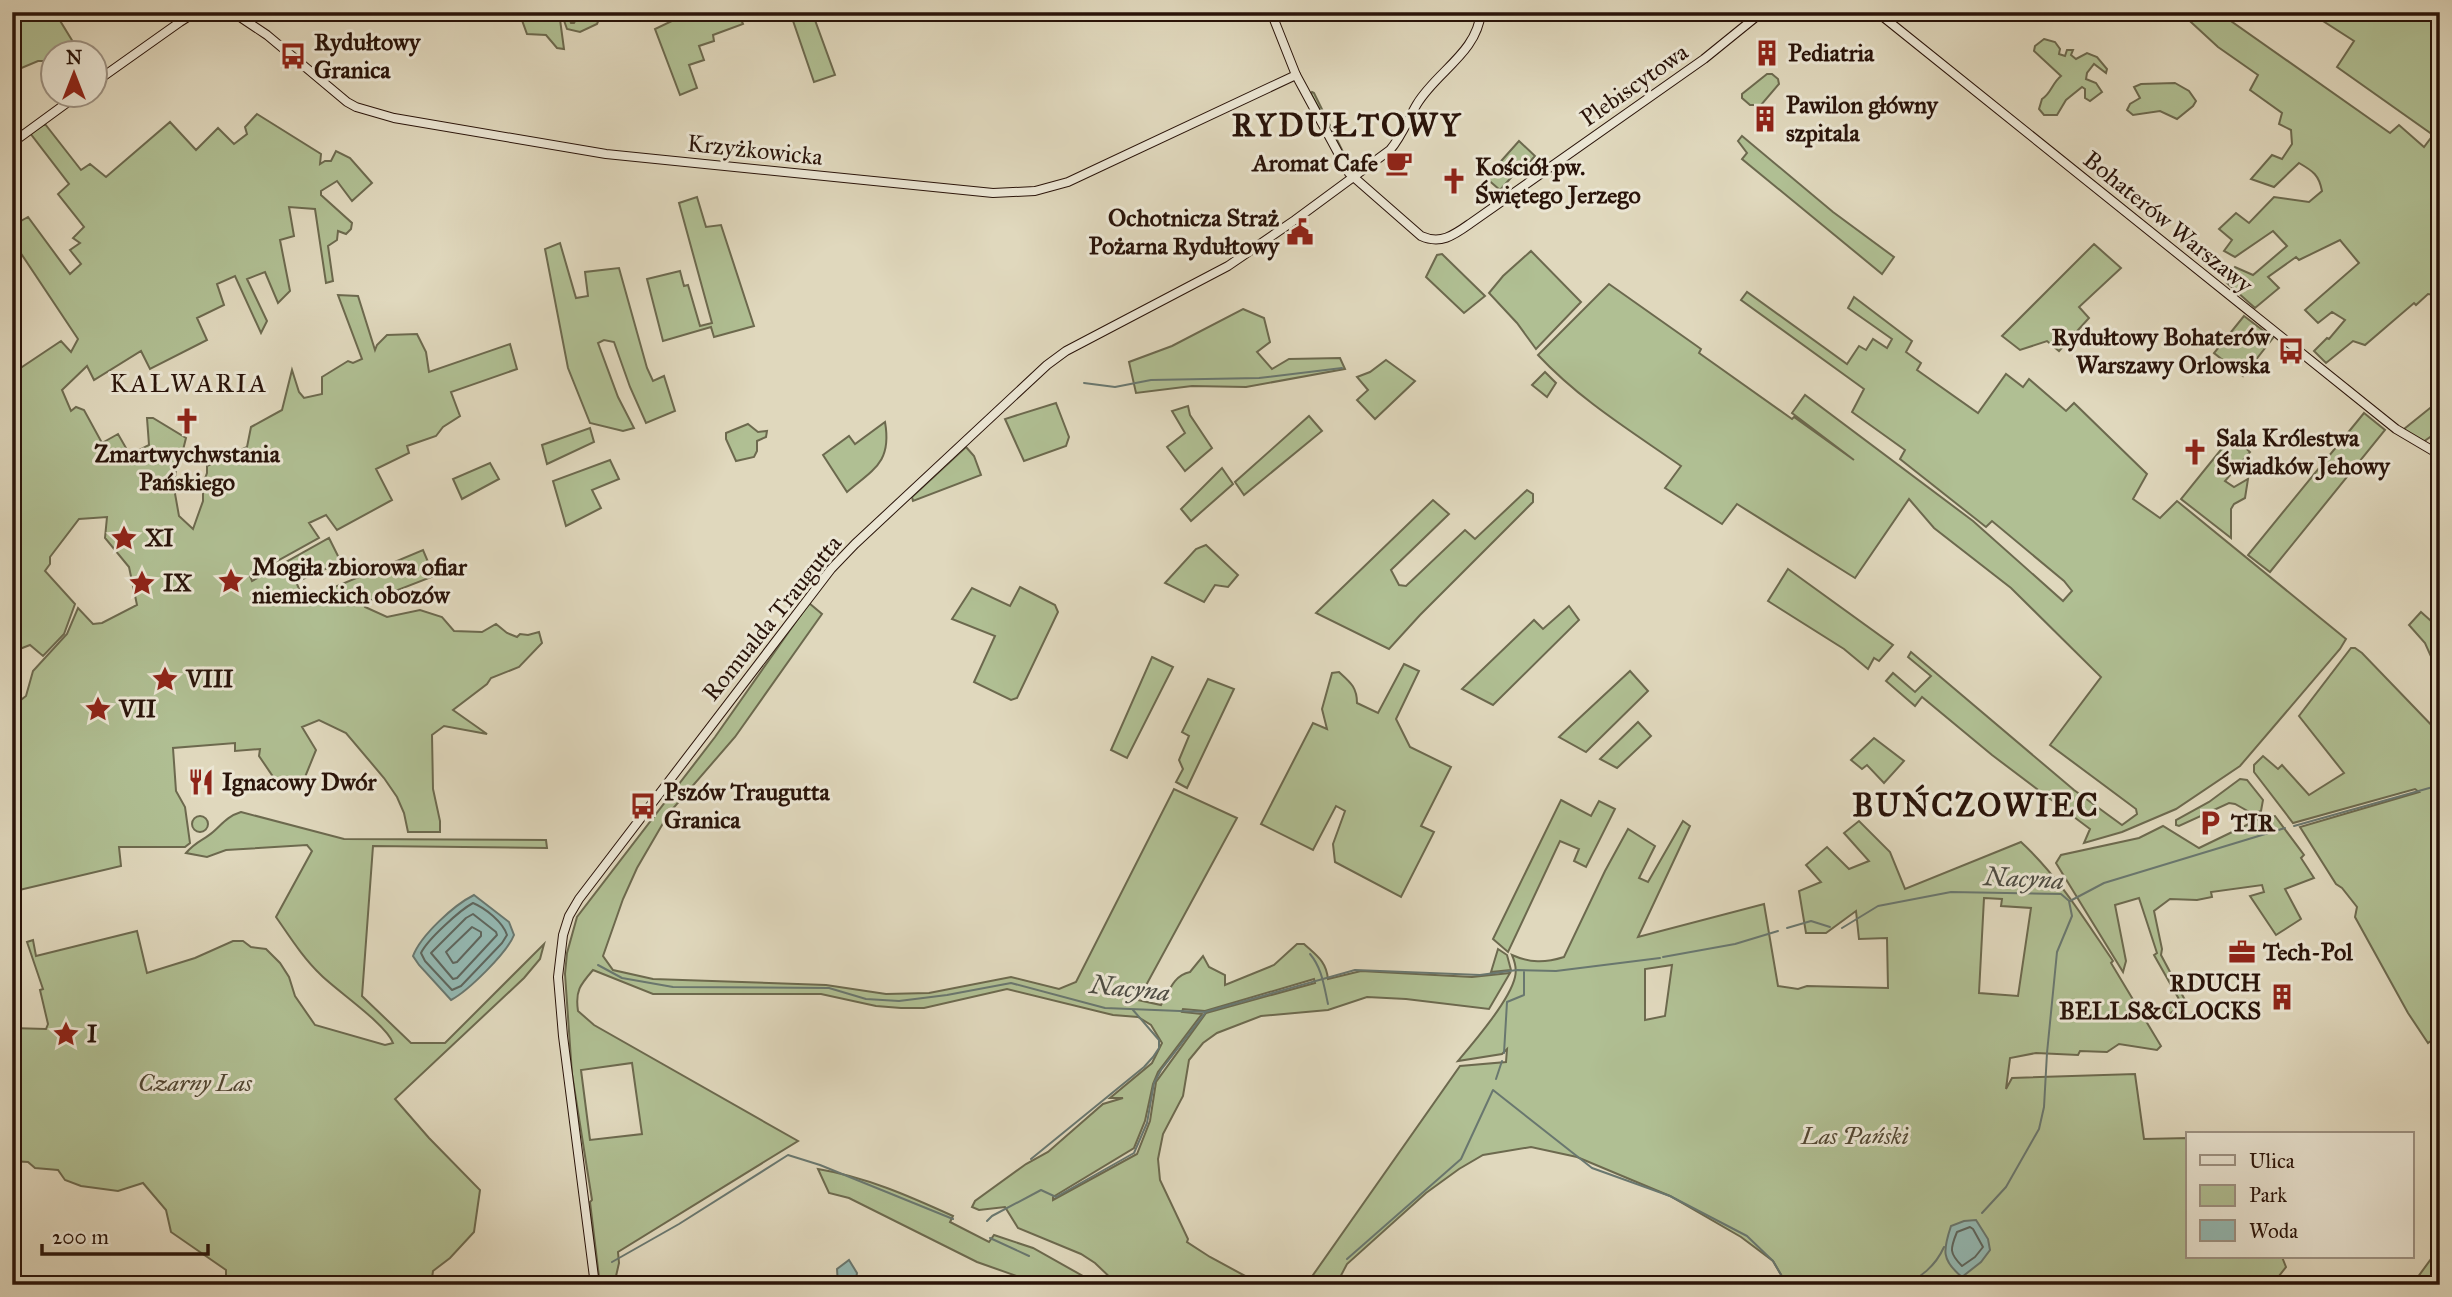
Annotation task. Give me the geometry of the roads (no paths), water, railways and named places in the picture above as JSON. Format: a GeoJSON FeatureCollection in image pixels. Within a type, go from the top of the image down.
{"type":"FeatureCollection","features":[{"type":"Feature","properties":{"kind":"street"},"geometry":{"type":"LineString","coordinates":[[108,73],[180,22],[201,12]]}},
{"type":"Feature","properties":{"kind":"street","name":"Krzyżkowicka"},"geometry":{"type":"LineString","coordinates":[[222,12],[240,18],[267,35],[347,102],[386,116],[606,154],[993,193],[1034,191],[1068,181],[1297,78]]}},
{"type":"Feature","properties":{"kind":"street","name":"Plebiscytowa"},"geometry":{"type":"LineString","coordinates":[[1271,12],[1297,78],[1341,161],[1354,177],[1421,236],[1436,241],[1445,239],[1649,99],[1762,12]]}},
{"type":"Feature","properties":{"kind":"street","name":"Romualda Traugutta"},"geometry":{"type":"LineString","coordinates":[[595,1285],[558,977],[563,935],[569,916],[579,899],[831,569],[855,544],[1047,365],[1082,341],[1228,266],[1393,147],[1418,102],[1469,46],[1478,30],[1481,12]]}},
{"type":"Feature","properties":{"kind":"street","name":"Bohaterów Warszawy"},"geometry":{"type":"LineString","coordinates":[[1877,12],[2396,429],[2440,454]]}},
{"type":"Feature","properties":{"kind":"street"},"geometry":{"type":"LineString","coordinates":[[12,143],[60,108]]}},
{"type":"Feature","properties":{"kind":"water"},"geometry":{"type":"Polygon","coordinates":[[[474,895],[509,922],[514,935],[486,971],[451,1000],[413,956],[423,939],[439,921],[474,895]]]}},
{"type":"Feature","properties":{"kind":"water"},"geometry":{"type":"Polygon","coordinates":[[[1976,1220],[1988,1239],[1990,1250],[1981,1262],[1962,1277],[1947,1260],[1946,1242],[1951,1226],[1976,1220]]]}},
{"type":"Feature","properties":{"kind":"water"},"geometry":{"type":"Polygon","coordinates":[[[849,1260],[857,1273],[855,1285],[838,1285],[837,1269],[849,1260]]]}},
{"type":"Feature","properties":{"kind":"waterway"},"geometry":{"type":"LineString","coordinates":[[1084,383],[1115,387],[1151,380],[1259,378],[1342,368]]}},
{"type":"Feature","properties":{"kind":"waterway","name":"Nacyna"},"geometry":{"type":"LineString","coordinates":[[2294,826],[2440,785]]}},
{"type":"Feature","properties":{"kind":"waterway","name":"Nacyna"},"geometry":{"type":"LineString","coordinates":[[2070,901],[2104,883],[2285,828]]}},
{"type":"Feature","properties":{"kind":"waterway","name":"Nacyna"},"geometry":{"type":"LineString","coordinates":[[1842,928],[1878,906],[1951,892],[2061,894],[2068,900]]}},
{"type":"Feature","properties":{"kind":"waterway"},"geometry":{"type":"LineString","coordinates":[[1982,1213],[2006,1187],[2039,1129],[2044,1107],[2057,952],[2072,916],[2069,901]]}},
{"type":"Feature","properties":{"kind":"waterway","name":"Nacyna"},"geometry":{"type":"LineString","coordinates":[[1787,928],[1811,921],[1830,927]]}},
{"type":"Feature","properties":{"kind":"waterway","name":"Nacyna"},"geometry":{"type":"LineString","coordinates":[[1663,957],[1735,944],[1778,931]]}},
{"type":"Feature","properties":{"kind":"waterway","name":"Nacyna"},"geometry":{"type":"LineString","coordinates":[[1310,954],[1320,971],[1328,1004]]}},
{"type":"Feature","properties":{"kind":"waterway","name":"Nacyna"},"geometry":{"type":"LineString","coordinates":[[598,965],[622,978],[673,987],[829,988],[866,999],[899,1001],[1011,983],[1105,1008],[1205,1012],[1355,970],[1480,975],[1517,970],[1556,971],[1660,958]]}},
{"type":"Feature","properties":{"kind":"waterway"},"geometry":{"type":"LineString","coordinates":[[1504,1053],[1507,1002],[1524,995],[1524,972]]}},
{"type":"Feature","properties":{"kind":"waterway"},"geometry":{"type":"LineString","coordinates":[[1031,1159],[1153,1057],[1159,1048],[1159,1040],[1133,1010]]}},
{"type":"Feature","properties":{"kind":"waterway"},"geometry":{"type":"LineString","coordinates":[[987,1221],[1041,1190],[1056,1197],[1134,1153],[1147,1123],[1154,1083],[1205,1013]]}},
{"type":"Feature","properties":{"kind":"waterway"},"geometry":{"type":"LineString","coordinates":[[1496,1079],[1502,1061]]}},
{"type":"Feature","properties":{"kind":"waterway"},"geometry":{"type":"LineString","coordinates":[[1347,1259],[1461,1159],[1493,1090],[1592,1168],[1670,1196],[1747,1236],[1773,1261],[1787,1285]]}},
{"type":"Feature","properties":{"kind":"waterway"},"geometry":{"type":"LineString","coordinates":[[612,1262],[679,1224],[788,1155],[820,1165],[953,1219]]}},
{"type":"Feature","properties":{"kind":"waterway"},"geometry":{"type":"LineString","coordinates":[[990,1238],[1029,1256]]}},
{"type":"Feature","properties":{"kind":"waterway"},"geometry":{"type":"LineString","coordinates":[[1900,1285],[1926,1271],[1937,1260],[1944,1247]]}},
{"type":"Feature","properties":{"kind":"waterway"},"geometry":{"type":"LineString","coordinates":[[1961,1285],[1962,1277]]}},
{"type":"Feature","properties":{"kind":"place","name":"Pediatria"},"geometry":{"type":"Point","coordinates":[1767,53]}},
{"type":"Feature","properties":{"kind":"place","name":"Rydułtowy Granica"},"geometry":{"type":"Point","coordinates":[293,56]}},
{"type":"Feature","properties":{"kind":"place","name":"Pawilon główny szpitala"},"geometry":{"type":"Point","coordinates":[1765,119]}},
{"type":"Feature","properties":{"kind":"place","name":"Aromat Cafe"},"geometry":{"type":"Point","coordinates":[1399,163]}},
{"type":"Feature","properties":{"kind":"place","name":"Kościół pw. Świętego Jerzego"},"geometry":{"type":"Point","coordinates":[1454,181]}},
{"type":"Feature","properties":{"kind":"place","name":"Ochotnicza Straż Pożarna Rydułtowy"},"geometry":{"type":"Point","coordinates":[1300,232]}},
{"type":"Feature","properties":{"kind":"place","name":"Rydułtowy Bohaterów Warszawy Orlowska"},"geometry":{"type":"Point","coordinates":[2291,351]}},
{"type":"Feature","properties":{"kind":"place","name":"Zmartwychwstania Pańskiego"},"geometry":{"type":"Point","coordinates":[187,421]}},
{"type":"Feature","properties":{"kind":"place","name":"Sala Królestwa Świadków Jehowy"},"geometry":{"type":"Point","coordinates":[2195,452]}},
{"type":"Feature","properties":{"kind":"place","name":"XI"},"geometry":{"type":"Point","coordinates":[124,538]}},
{"type":"Feature","properties":{"kind":"place","name":"Mogiła zbiorowa ofiar niemieckich obozów"},"geometry":{"type":"Point","coordinates":[231,581]}},
{"type":"Feature","properties":{"kind":"place","name":"IX"},"geometry":{"type":"Point","coordinates":[142,583]}},
{"type":"Feature","properties":{"kind":"place","name":"VIII"},"geometry":{"type":"Point","coordinates":[165,679]}},
{"type":"Feature","properties":{"kind":"place","name":"VII"},"geometry":{"type":"Point","coordinates":[98,709]}},
{"type":"Feature","properties":{"kind":"place","name":"Ignacowy Dwór"},"geometry":{"type":"Point","coordinates":[201,782]}},
{"type":"Feature","properties":{"kind":"place","name":"Pszów Traugutta Granica"},"geometry":{"type":"Point","coordinates":[643,806]}},
{"type":"Feature","properties":{"kind":"place","name":"TIR"},"geometry":{"type":"Point","coordinates":[2210,823]}},
{"type":"Feature","properties":{"kind":"place","name":"Tech-Pol"},"geometry":{"type":"Point","coordinates":[2242,952]}},
{"type":"Feature","properties":{"kind":"place","name":"RDUCH BELLS&CLOCKS"},"geometry":{"type":"Point","coordinates":[2282,997]}},
{"type":"Feature","properties":{"kind":"place","name":"I"},"geometry":{"type":"Point","coordinates":[66,1034]}},
{"type":"Feature","properties":{"kind":"district","name":"RYDUŁTOWY"},"geometry":{"type":"Point","coordinates":[1347,125]}},
{"type":"Feature","properties":{"kind":"district","name":"KALWARIA"},"geometry":{"type":"Point","coordinates":[189,383]}},
{"type":"Feature","properties":{"kind":"district","name":"BUŃCZOWIEC"},"geometry":{"type":"Point","coordinates":[1976,805]}},
{"type":"Feature","properties":{"kind":"park label","name":"Czarny Las"},"geometry":{"type":"Point","coordinates":[195,1083]}},
{"type":"Feature","properties":{"kind":"park label","name":"Las Pański"},"geometry":{"type":"Point","coordinates":[1855,1136]}}]}
